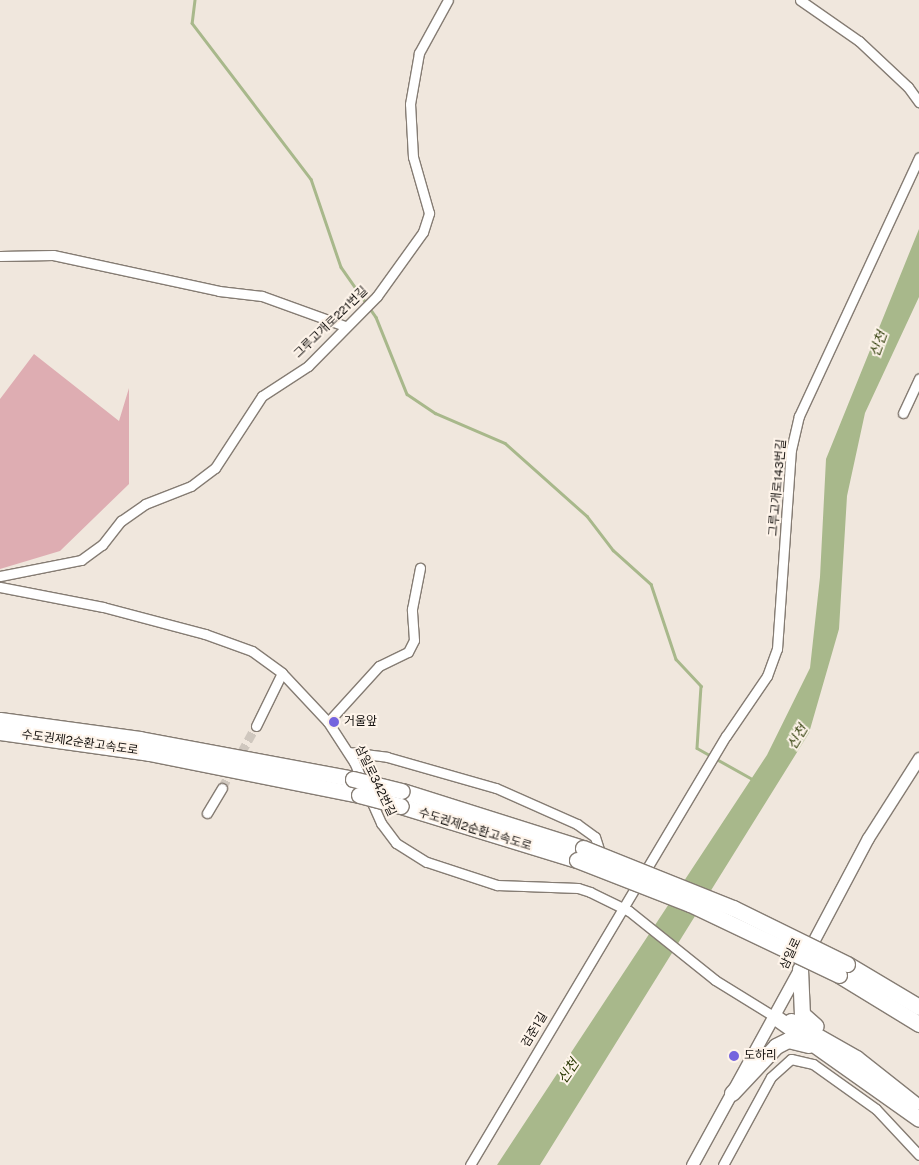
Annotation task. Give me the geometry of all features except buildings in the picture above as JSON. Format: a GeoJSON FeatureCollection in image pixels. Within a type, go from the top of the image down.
{"type":"FeatureCollection","features":[{"type":"Feature","properties":{"kind":"highway","name":"수도권제2순환고속도로"},"geometry":{"type":"LineString","coordinates":[[0,720],[140,740],[295,767],[402,791],[580,854],[690,904],[843,969],[919,1007]]}},
{"type":"Feature","properties":{"kind":"highway","name":"수도권제2순환고속도로"},"geometry":{"type":"LineString","coordinates":[[0,732],[238,769],[359,795],[580,854]]}},
{"type":"Feature","properties":{"kind":"highway"},"geometry":{"type":"LineString","coordinates":[[158,733],[295,767]]}},
{"type":"Feature","properties":{"kind":"highway"},"geometry":{"type":"LineString","coordinates":[[117,753],[238,769]]}},
{"type":"Feature","properties":{"kind":"highway"},"geometry":{"type":"LineString","coordinates":[[800,969],[802,1014],[855,1065],[919,1132]]}},
{"type":"Feature","properties":{"kind":"highway","name":"수도권제2순환고속도로"},"geometry":{"type":"LineString","coordinates":[[843,969],[919,1024]]}},
{"type":"Feature","properties":{"kind":"highway"},"geometry":{"type":"LineString","coordinates":[[775,1017],[832,1056]]}},
{"type":"Feature","properties":{"kind":"highway"},"geometry":{"type":"LineString","coordinates":[[775,1017],[798,1023],[855,1065],[919,1119]]}},
{"type":"Feature","properties":{"kind":"highway"},"geometry":{"type":"LineString","coordinates":[[732,1093],[776,1046],[788,1040],[803,1042],[855,1065],[919,1104]]}},
{"type":"Feature","properties":{"kind":"highway"},"geometry":{"type":"LineString","coordinates":[[905,1095],[919,1109]]}},
{"type":"Feature","properties":{"kind":"main road","name":"삼일로"},"geometry":{"type":"LineString","coordinates":[[694,1164],[775,1017],[834,896],[919,758]]}},
{"type":"Feature","properties":{"kind":"street","name":"그루고개로221번길"},"geometry":{"type":"LineString","coordinates":[[0,576],[80,560],[102,545],[121,521],[145,504],[191,486],[215,468],[262,396],[308,366],[356,314],[377,296],[423,232],[429,213],[412,156],[410,104],[419,53],[448,0]]}},
{"type":"Feature","properties":{"kind":"street"},"geometry":{"type":"LineString","coordinates":[[800,0],[859,41],[908,87],[919,102]]}},
{"type":"Feature","properties":{"kind":"street","name":"그루고개로143번길"},"geometry":{"type":"LineString","coordinates":[[708,769],[720,751],[726,736],[767,676],[777,649],[791,450],[799,416],[919,157]]}},
{"type":"Feature","properties":{"kind":"street"},"geometry":{"type":"LineString","coordinates":[[0,256],[52,255],[220,291],[262,296],[345,326]]}},
{"type":"Feature","properties":{"kind":"street"},"geometry":{"type":"LineString","coordinates":[[903,413],[919,378]]}},
{"type":"Feature","properties":{"kind":"street"},"geometry":{"type":"LineString","coordinates":[[328,722],[379,666],[408,652],[414,640],[412,609],[420,568]]}},
{"type":"Feature","properties":{"kind":"street","name":"삼일로342번길"},"geometry":{"type":"LineString","coordinates":[[0,587],[80,602],[205,634],[252,651],[282,673],[328,722],[348,752],[381,822],[396,843],[427,862],[497,886],[578,888],[626,910],[702,969],[775,1017]]}},
{"type":"Feature","properties":{"kind":"street"},"geometry":{"type":"LineString","coordinates":[[256,726],[282,673]]}},
{"type":"Feature","properties":{"kind":"street"},"geometry":{"type":"LineString","coordinates":[[348,752],[387,756],[496,788],[577,824],[595,837],[599,849]]}},
{"type":"Feature","properties":{"kind":"street","name":"검준1길"},"geometry":{"type":"LineString","coordinates":[[470,1165],[626,910],[708,769]]}},
{"type":"Feature","properties":{"kind":"street"},"geometry":{"type":"LineString","coordinates":[[207,813],[222,788]]}},
{"type":"Feature","properties":{"kind":"street"},"geometry":{"type":"LineString","coordinates":[[723,1165],[771,1077],[791,1059],[812,1064],[876,1109],[919,1155]]}},
{"type":"Feature","properties":{"kind":"shaded area"},"geometry":{"type":"Polygon","coordinates":[[[34,354],[119,421],[129,388],[129,484],[60,551],[0,569],[0,399],[34,354]]]}},
{"type":"Feature","properties":{"kind":"water","name":"신천"},"geometry":{"type":"Polygon","coordinates":[[[919,229],[919,297],[865,413],[847,496],[839,629],[809,733],[540,1165],[497,1165],[767,755],[810,668],[820,577],[826,459],[919,229]]]}},
{"type":"Feature","properties":{"kind":"waterway"},"geometry":{"type":"LineString","coordinates":[[195,0],[192,23],[311,179],[341,267],[376,317],[407,394],[435,413],[505,443],[587,516],[613,550],[651,584],[676,659],[701,686],[697,748],[754,780]]}},
{"type":"Feature","properties":{"kind":"tunnel"},"geometry":{"type":"LineString","coordinates":[[222,788],[256,726]]}},
{"type":"Feature","properties":{"kind":"place","name":"거울앞"},"geometry":{"type":"Point","coordinates":[334,722]}},
{"type":"Feature","properties":{"kind":"place","name":"도하리"},"geometry":{"type":"Point","coordinates":[734,1056]}}]}
